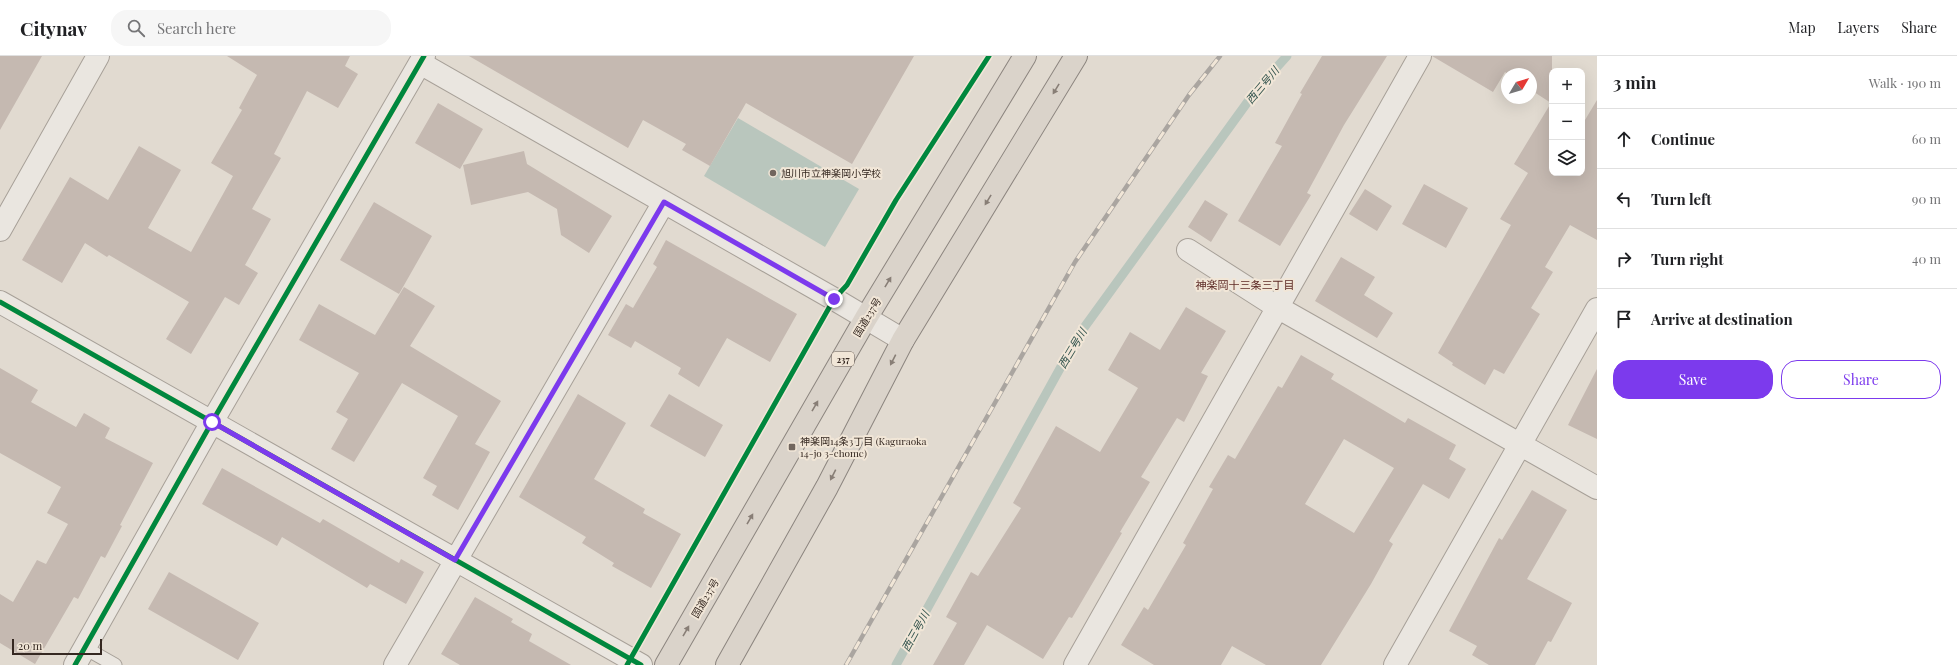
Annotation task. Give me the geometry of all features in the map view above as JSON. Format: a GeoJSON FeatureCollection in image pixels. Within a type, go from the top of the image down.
{"type":"FeatureCollection","features":[{"type":"Feature","properties":{"kind":"highway","name":"国道237号"},"geometry":{"type":"LineString","coordinates":[[666,665],[866,318],[1025,56]]}},
{"type":"Feature","properties":{"kind":"highway"},"geometry":{"type":"LineString","coordinates":[[727,665],[827,487],[903,340],[1076,56]]}},
{"type":"Feature","properties":{"kind":"street"},"geometry":{"type":"LineString","coordinates":[[0,230],[98,56]]}},
{"type":"Feature","properties":{"kind":"street"},"geometry":{"type":"LineString","coordinates":[[1074,665],[1420,56]]}},
{"type":"Feature","properties":{"kind":"street"},"geometry":{"type":"LineString","coordinates":[[80,656],[212,422],[422,60],[903,340]]}},
{"type":"Feature","properties":{"kind":"street"},"geometry":{"type":"LineString","coordinates":[[395,665],[664,202]]}},
{"type":"Feature","properties":{"kind":"street"},"geometry":{"type":"LineString","coordinates":[[1188,250],[1277,307],[1597,488]]}},
{"type":"Feature","properties":{"kind":"street"},"geometry":{"type":"LineString","coordinates":[[0,302],[640,665]]}},
{"type":"Feature","properties":{"kind":"street"},"geometry":{"type":"LineString","coordinates":[[1395,665],[1597,309]]}},
{"type":"Feature","properties":{"kind":"lane"},"geometry":{"type":"LineString","coordinates":[[80,656],[115,665]]}},
{"type":"Feature","properties":{"kind":"shaded area"},"geometry":{"type":"Polygon","coordinates":[[[738,118],[859,189],[825,247],[704,176],[738,118]]]}},
{"type":"Feature","properties":{"kind":"building"},"geometry":{"type":"Polygon","coordinates":[[[0,56],[42,56],[0,130],[0,56]]]}},
{"type":"Feature","properties":{"kind":"building"},"geometry":{"type":"Polygon","coordinates":[[[227,56],[350,56],[345,66],[358,74],[338,108],[307,91],[274,154],[281,158],[252,209],[271,219],[245,265],[258,273],[239,305],[225,297],[191,354],[166,339],[189,302],[109,255],[107,257],[85,243],[62,283],[22,260],[70,177],[108,200],[139,146],[181,170],[148,228],[191,252],[233,176],[211,163],[242,110],[239,108],[257,75],[227,56]]]}},
{"type":"Feature","properties":{"kind":"building"},"geometry":{"type":"Polygon","coordinates":[[[469,56],[914,56],[852,164],[746,103],[710,166],[682,150],[686,144],[643,120],[628,148],[469,56]]]}},
{"type":"Feature","properties":{"kind":"building"},"geometry":{"type":"Polygon","coordinates":[[[1322,56],[1387,56],[1344,125],[1307,193],[1311,195],[1280,246],[1238,221],[1282,146],[1275,143],[1302,94],[1300,93],[1322,56]]]}},
{"type":"Feature","properties":{"kind":"building"},"geometry":{"type":"Polygon","coordinates":[[[1432,56],[1552,56],[1552,68],[1549,68],[1549,102],[1537,94],[1537,68],[1501,68],[1501,79],[1493,92],[1432,56]]]}},
{"type":"Feature","properties":{"kind":"building"},"geometry":{"type":"Polygon","coordinates":[[[1597,100],[1597,240],[1570,225],[1545,267],[1553,272],[1531,308],[1540,314],[1504,374],[1494,369],[1485,385],[1452,365],[1453,363],[1438,353],[1511,225],[1500,219],[1528,173],[1514,164],[1549,106],[1549,176],[1585,176],[1585,120],[1597,100]]]}},
{"type":"Feature","properties":{"kind":"building"},"geometry":{"type":"Polygon","coordinates":[[[438,103],[483,129],[460,169],[415,143],[438,103]]]}},
{"type":"Feature","properties":{"kind":"building"},"geometry":{"type":"Polygon","coordinates":[[[524,151],[527,164],[612,216],[589,253],[561,235],[557,209],[528,192],[471,205],[463,165],[524,151]]]}},
{"type":"Feature","properties":{"kind":"building"},"geometry":{"type":"Polygon","coordinates":[[[1424,184],[1468,208],[1446,248],[1402,224],[1424,184]]]}},
{"type":"Feature","properties":{"kind":"building"},"geometry":{"type":"Polygon","coordinates":[[[1365,189],[1392,206],[1377,231],[1349,214],[1365,189]]]}},
{"type":"Feature","properties":{"kind":"building"},"geometry":{"type":"Polygon","coordinates":[[[1205,200],[1228,214],[1211,242],[1188,227],[1205,200]]]}},
{"type":"Feature","properties":{"kind":"building"},"geometry":{"type":"Polygon","coordinates":[[[374,202],[432,236],[399,294],[340,260],[374,202]]]}},
{"type":"Feature","properties":{"kind":"building"},"geometry":{"type":"Polygon","coordinates":[[[666,240],[797,314],[770,362],[727,338],[699,387],[678,374],[681,368],[635,341],[631,348],[608,335],[626,304],[633,308],[657,267],[653,264],[666,240]]]}},
{"type":"Feature","properties":{"kind":"building"},"geometry":{"type":"Polygon","coordinates":[[[1341,257],[1375,277],[1364,295],[1393,313],[1377,338],[1315,301],[1341,257]]]}},
{"type":"Feature","properties":{"kind":"building"},"geometry":{"type":"Polygon","coordinates":[[[404,287],[435,306],[410,346],[501,401],[475,444],[490,452],[458,510],[432,495],[437,486],[423,478],[458,416],[402,383],[354,462],[331,449],[348,419],[336,412],[359,373],[299,340],[319,304],[375,335],[404,287]]]}},
{"type":"Feature","properties":{"kind":"building"},"geometry":{"type":"Polygon","coordinates":[[[1186,307],[1226,331],[1201,373],[1208,376],[1184,422],[1177,418],[1141,477],[1150,482],[1072,618],[1069,617],[1043,659],[987,625],[964,665],[933,665],[957,623],[946,617],[971,572],[978,576],[1021,508],[1013,503],[1056,426],[1100,452],[1138,388],[1108,370],[1130,332],[1160,350],[1186,307]]]}},
{"type":"Feature","properties":{"kind":"building"},"geometry":{"type":"Polygon","coordinates":[[[1301,355],[1334,374],[1331,379],[1405,423],[1408,418],[1456,445],[1449,459],[1466,469],[1449,499],[1423,484],[1389,541],[1393,544],[1371,584],[1321,665],[1266,665],[1232,646],[1221,665],[1154,665],[1121,645],[1144,607],[1148,610],[1186,545],[1183,543],[1213,489],[1209,487],[1228,455],[1235,459],[1278,386],[1282,388],[1301,355]],[[1344,439],[1305,504],[1354,533],[1394,468],[1344,439]]]}},
{"type":"Feature","properties":{"kind":"building"},"geometry":{"type":"Polygon","coordinates":[[[0,368],[38,390],[31,402],[76,427],[84,413],[110,428],[105,438],[153,463],[120,525],[122,526],[105,558],[101,556],[78,599],[74,597],[35,664],[0,643],[0,594],[13,602],[37,560],[46,564],[68,524],[47,513],[61,487],[0,453],[0,368]]]}},
{"type":"Feature","properties":{"kind":"building"},"geometry":{"type":"Polygon","coordinates":[[[1597,369],[1597,439],[1568,425],[1597,369]]]}},
{"type":"Feature","properties":{"kind":"building"},"geometry":{"type":"Polygon","coordinates":[[[578,394],[626,423],[594,479],[645,509],[643,513],[681,534],[651,588],[612,566],[614,563],[582,543],[586,537],[519,497],[578,394]]]}},
{"type":"Feature","properties":{"kind":"building"},"geometry":{"type":"Polygon","coordinates":[[[669,394],[723,425],[705,457],[650,426],[669,394]]]}},
{"type":"Feature","properties":{"kind":"building"},"geometry":{"type":"Polygon","coordinates":[[[222,468],[320,523],[323,519],[399,563],[401,559],[424,572],[406,604],[370,584],[367,588],[282,537],[277,546],[202,504],[222,468]]]}},
{"type":"Feature","properties":{"kind":"building"},"geometry":{"type":"Polygon","coordinates":[[[1532,490],[1567,510],[1527,579],[1572,603],[1551,642],[1548,641],[1535,665],[1489,665],[1472,655],[1477,646],[1449,631],[1499,538],[1502,540],[1532,490]]]}},
{"type":"Feature","properties":{"kind":"building"},"geometry":{"type":"Polygon","coordinates":[[[169,572],[259,623],[238,660],[148,609],[169,572]]]}},
{"type":"Feature","properties":{"kind":"building"},"geometry":{"type":"Polygon","coordinates":[[[475,597],[513,619],[511,622],[532,634],[529,641],[571,665],[460,665],[441,654],[475,597]]]}},
{"type":"Feature","properties":{"kind":"waterway","name":"西三号川"},"geometry":{"type":"LineString","coordinates":[[896,665],[1078,336],[1257,89],[1287,56]]}},
{"type":"Feature","properties":{"kind":"railway"},"geometry":{"type":"LineString","coordinates":[[846,665],[1075,262],[1189,95],[1220,56]]}},
{"type":"Feature","properties":{"kind":"cycle path"},"geometry":{"type":"LineString","coordinates":[[75,665],[212,422],[424,56]]}},
{"type":"Feature","properties":{"kind":"cycle path"},"geometry":{"type":"LineString","coordinates":[[627,665],[834,299],[847,285],[896,200],[989,56]]}},
{"type":"Feature","properties":{"kind":"cycle path"},"geometry":{"type":"LineString","coordinates":[[0,302],[641,665]]}},
{"type":"Feature","properties":{"kind":"place","name":"旭川市立神楽岡小学校"},"geometry":{"type":"Point","coordinates":[773,173]}},
{"type":"Feature","properties":{"kind":"place","name":"神楽岡14条3丁目 (Kaguraoka 14-jo 3-chome)"},"geometry":{"type":"Point","coordinates":[792,447]}},
{"type":"Feature","properties":{"kind":"district","name":"神楽岡十三条三丁目"},"geometry":{"type":"Point","coordinates":[1245,284]}},
{"type":"Feature","properties":{"kind":"route"},"geometry":{"type":"LineString","coordinates":[[212,422],[455,560],[664,202],[834,299]]}}]}
